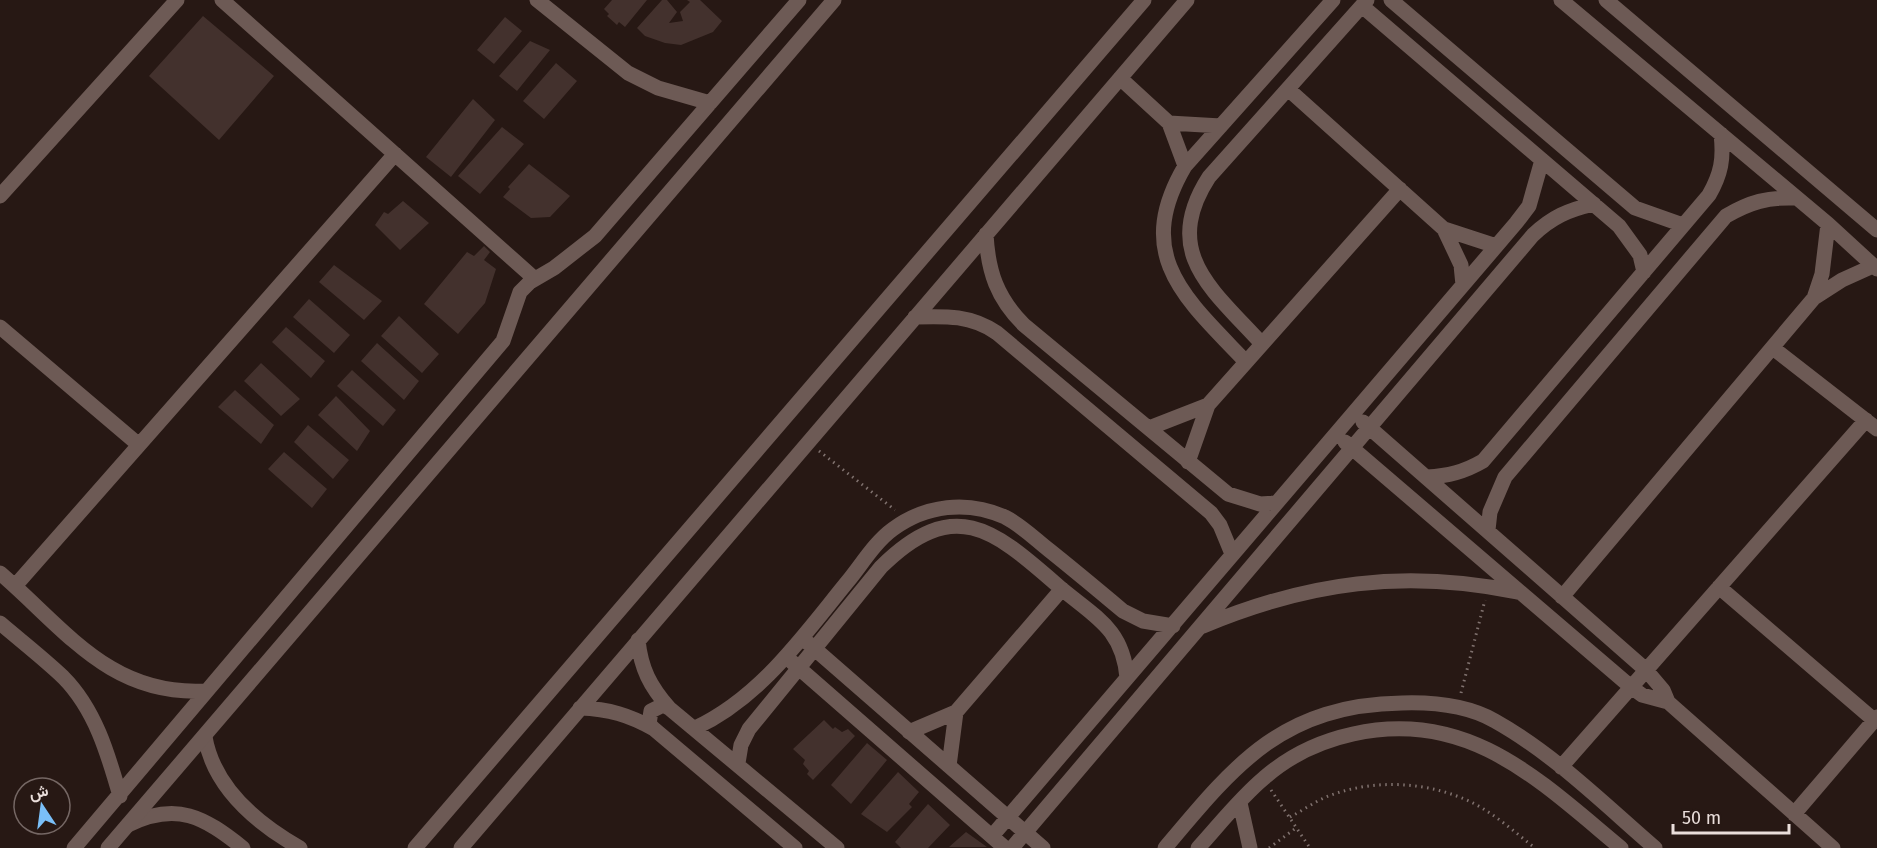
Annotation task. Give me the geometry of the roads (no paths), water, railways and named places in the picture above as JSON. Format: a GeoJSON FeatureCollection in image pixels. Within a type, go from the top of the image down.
{"type":"FeatureCollection","features":[{"type":"Feature","properties":{"kind":"street"},"geometry":{"type":"LineString","coordinates":[[0,196],[177,0]]}},
{"type":"Feature","properties":{"kind":"street"},"geometry":{"type":"LineString","coordinates":[[222,0],[535,279]]}},
{"type":"Feature","properties":{"kind":"street"},"geometry":{"type":"LineString","coordinates":[[537,0],[628,73],[658,88],[710,103]]}},
{"type":"Feature","properties":{"kind":"street"},"geometry":{"type":"LineString","coordinates":[[74,848],[503,341],[520,292],[595,236],[799,0]]}},
{"type":"Feature","properties":{"kind":"street"},"geometry":{"type":"LineString","coordinates":[[108,848],[834,0]]}},
{"type":"Feature","properties":{"kind":"street"},"geometry":{"type":"LineString","coordinates":[[415,848],[1144,0]]}},
{"type":"Feature","properties":{"kind":"street"},"geometry":{"type":"LineString","coordinates":[[461,848],[1187,0]]}},
{"type":"Feature","properties":{"kind":"street"},"geometry":{"type":"LineString","coordinates":[[1246,363],[1194,307],[1175,281],[1164,252],[1163,220],[1172,190],[1185,166],[1333,0]]}},
{"type":"Feature","properties":{"kind":"street"},"geometry":{"type":"LineString","coordinates":[[1391,0],[1635,208],[1666,222],[1683,225]]}},
{"type":"Feature","properties":{"kind":"street"},"geometry":{"type":"LineString","coordinates":[[1561,0],[1828,224],[1875,267],[1842,280],[1814,298],[1562,597]]}},
{"type":"Feature","properties":{"kind":"street"},"geometry":{"type":"LineString","coordinates":[[1606,0],[1877,230]]}},
{"type":"Feature","properties":{"kind":"street"},"geometry":{"type":"LineString","coordinates":[[1262,344],[1198,271],[1190,248],[1189,223],[1196,198],[1209,177],[1365,3],[1619,226],[1640,255],[1644,272]]}},
{"type":"Feature","properties":{"kind":"street"},"geometry":{"type":"LineString","coordinates":[[1120,78],[1169,123],[1185,166]]}},
{"type":"Feature","properties":{"kind":"street"},"geometry":{"type":"LineString","coordinates":[[1288,89],[1444,229],[1461,265],[1463,285]]}},
{"type":"Feature","properties":{"kind":"street"},"geometry":{"type":"LineString","coordinates":[[1169,123],[1221,126]]}},
{"type":"Feature","properties":{"kind":"street"},"geometry":{"type":"LineString","coordinates":[[1426,477],[1446,477],[1465,471],[1482,461],[1572,357],[1709,195],[1720,177],[1724,156],[1721,134]]}},
{"type":"Feature","properties":{"kind":"street"},"geometry":{"type":"LineString","coordinates":[[15,586],[394,154]]}},
{"type":"Feature","properties":{"kind":"street"},"geometry":{"type":"LineString","coordinates":[[992,836],[1529,206],[1542,160]]}},
{"type":"Feature","properties":{"kind":"street"},"geometry":{"type":"LineString","coordinates":[[1188,462],[1208,405],[1400,189]]}},
{"type":"Feature","properties":{"kind":"street"},"geometry":{"type":"LineString","coordinates":[[1488,530],[1490,512],[1505,477],[1726,216],[1747,203],[1771,197],[1795,198]]}},
{"type":"Feature","properties":{"kind":"street"},"geometry":{"type":"LineString","coordinates":[[1012,848],[1549,220],[1568,210],[1594,204]]}},
{"type":"Feature","properties":{"kind":"street"},"geometry":{"type":"LineString","coordinates":[[1619,226],[1635,208]]}},
{"type":"Feature","properties":{"kind":"street"},"geometry":{"type":"LineString","coordinates":[[1814,298],[1822,274],[1828,224]]}},
{"type":"Feature","properties":{"kind":"street"},"geometry":{"type":"LineString","coordinates":[[1444,229],[1496,246]]}},
{"type":"Feature","properties":{"kind":"street"},"geometry":{"type":"LineString","coordinates":[[986,234],[988,263],[993,281],[1011,312],[1215,483],[1243,501],[1276,503]]}},
{"type":"Feature","properties":{"kind":"street"},"geometry":{"type":"LineString","coordinates":[[915,317],[956,316],[985,325],[1199,503],[1220,525],[1232,554]]}},
{"type":"Feature","properties":{"kind":"street"},"geometry":{"type":"LineString","coordinates":[[0,327],[139,445]]}},
{"type":"Feature","properties":{"kind":"street"},"geometry":{"type":"LineString","coordinates":[[1561,767],[1719,587],[1871,425],[1773,348]]}},
{"type":"Feature","properties":{"kind":"street"},"geometry":{"type":"LineString","coordinates":[[1572,357],[1592,374]]}},
{"type":"Feature","properties":{"kind":"street"},"geometry":{"type":"LineString","coordinates":[[1149,428],[1208,405]]}},
{"type":"Feature","properties":{"kind":"street"},"geometry":{"type":"LineString","coordinates":[[1353,413],[1646,670],[1663,690],[1668,702],[1833,848]]}},
{"type":"Feature","properties":{"kind":"street"},"geometry":{"type":"LineString","coordinates":[[1336,434],[1631,687],[1642,695],[1668,702]]}},
{"type":"Feature","properties":{"kind":"street"},"geometry":{"type":"LineString","coordinates":[[1199,503],[1215,483]]}},
{"type":"Feature","properties":{"kind":"street"},"geometry":{"type":"LineString","coordinates":[[695,728],[748,697],[786,656],[881,540],[908,520],[930,510],[956,506],[980,508],[1006,518],[1123,611],[1143,621],[1173,626]]}},
{"type":"Feature","properties":{"kind":"street"},"geometry":{"type":"LineString","coordinates":[[738,763],[741,745],[749,729],[881,567],[901,548],[923,534],[948,528],[973,528],[997,536],[1016,548],[1108,627],[1123,650],[1127,678]]}},
{"type":"Feature","properties":{"kind":"street"},"geometry":{"type":"LineString","coordinates":[[0,573],[113,672],[152,687],[180,693],[205,691]]}},
{"type":"Feature","properties":{"kind":"street"},"geometry":{"type":"LineString","coordinates":[[1201,627],[1246,608],[1284,596],[1341,584],[1390,579],[1439,580],[1520,592]]}},
{"type":"Feature","properties":{"kind":"street"},"geometry":{"type":"LineString","coordinates":[[1719,587],[1876,718],[1794,814]]}},
{"type":"Feature","properties":{"kind":"street"},"geometry":{"type":"LineString","coordinates":[[909,732],[956,712],[1062,589]]}},
{"type":"Feature","properties":{"kind":"street"},"geometry":{"type":"LineString","coordinates":[[1108,627],[1123,626],[1125,621],[1123,611]]}},
{"type":"Feature","properties":{"kind":"street"},"geometry":{"type":"LineString","coordinates":[[0,622],[64,678],[86,706],[109,758],[120,796]]}},
{"type":"Feature","properties":{"kind":"street"},"geometry":{"type":"LineString","coordinates":[[802,637],[1043,848]]}},
{"type":"Feature","properties":{"kind":"street"},"geometry":{"type":"LineString","coordinates":[[638,640],[641,666],[652,689],[669,708],[738,763],[837,848]]}},
{"type":"Feature","properties":{"kind":"street"},"geometry":{"type":"LineString","coordinates":[[786,656],[1005,848]]}},
{"type":"Feature","properties":{"kind":"street"},"geometry":{"type":"LineString","coordinates":[[1165,848],[1215,789],[1246,757],[1285,730],[1328,712],[1372,703],[1457,706],[1493,720],[1561,767],[1655,848]]}},
{"type":"Feature","properties":{"kind":"street"},"geometry":{"type":"LineString","coordinates":[[669,708],[663,705],[651,711],[649,724],[795,848]]}},
{"type":"Feature","properties":{"kind":"street"},"geometry":{"type":"LineString","coordinates":[[580,708],[606,709],[631,716],[654,729]]}},
{"type":"Feature","properties":{"kind":"street"},"geometry":{"type":"LineString","coordinates":[[949,766],[956,712]]}},
{"type":"Feature","properties":{"kind":"street"},"geometry":{"type":"LineString","coordinates":[[1202,848],[1240,802],[1264,778],[1297,754],[1335,738],[1374,729],[1415,728],[1456,735],[1503,757],[1621,848]]}},
{"type":"Feature","properties":{"kind":"street"},"geometry":{"type":"LineString","coordinates":[[205,737],[208,756],[227,789],[263,822],[300,848]]}},
{"type":"Feature","properties":{"kind":"street"},"geometry":{"type":"LineString","coordinates":[[1240,802],[1250,848]]}},
{"type":"Feature","properties":{"kind":"street"},"geometry":{"type":"LineString","coordinates":[[128,825],[160,813],[195,816],[211,823],[243,848]]}},
{"type":"Feature","properties":{"kind":"street"},"geometry":{"type":"LineString","coordinates":[[1600,831],[1601,848]]}}]}
